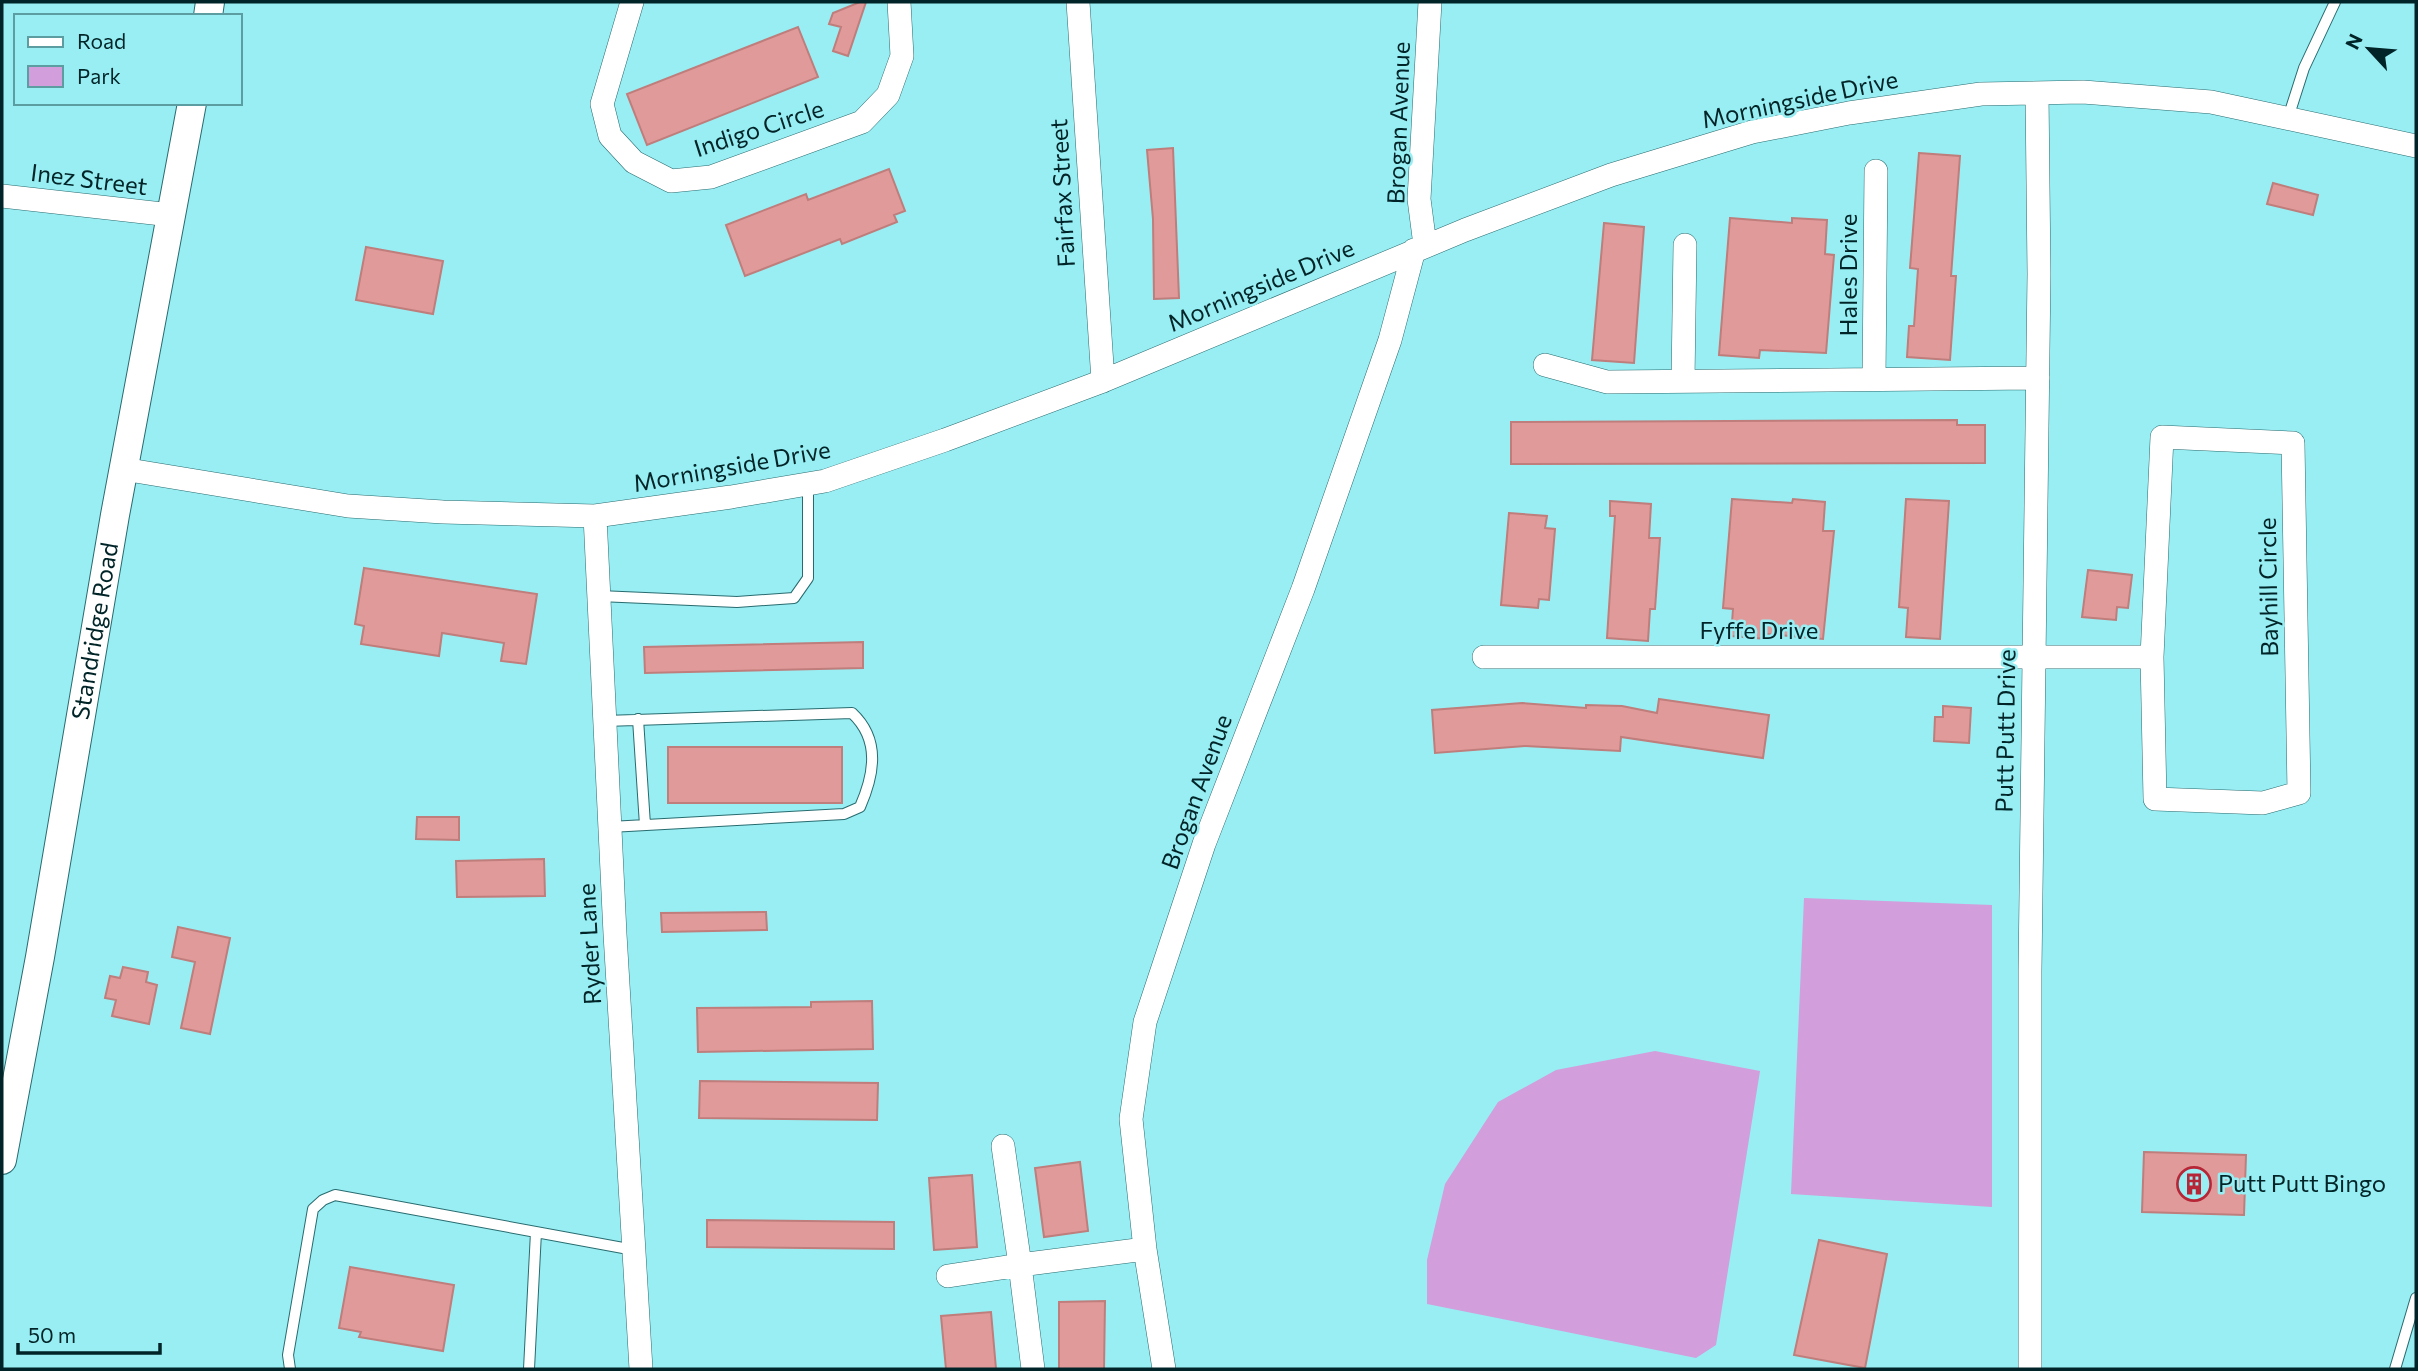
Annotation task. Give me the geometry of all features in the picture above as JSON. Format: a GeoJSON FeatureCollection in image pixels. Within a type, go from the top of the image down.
{"type":"FeatureCollection","features":[{"type":"Feature","properties":{"kind":"street","name":"Indigo Circle"},"geometry":{"type":"LineString","coordinates":[[632,2],[602,104],[610,136],[634,162],[671,181],[711,177],[862,122],[888,95],[902,56],[899,2]]}},
{"type":"Feature","properties":{"kind":"street","name":"Fairfax Street"},"geometry":{"type":"LineString","coordinates":[[1078,2],[1103,381]]}},
{"type":"Feature","properties":{"kind":"street","name":"Brogan Avenue"},"geometry":{"type":"LineString","coordinates":[[1164,1369],[1145,1249],[1131,1119],[1145,1022],[1204,844],[1303,589],[1420,248],[1419,199],[1430,2]]}},
{"type":"Feature","properties":{"kind":"street","name":"Morningside Drive"},"geometry":{"type":"LineString","coordinates":[[123,469],[348,506],[595,516],[808,484],[945,440],[1103,381],[1420,248],[1611,175],[1752,132],[1849,113],[1981,94],[2083,92],[2211,102],[2416,146]]}},
{"type":"Feature","properties":{"kind":"street","name":"Putt Putt Drive"},"geometry":{"type":"LineString","coordinates":[[2029,1369],[2038,378],[2037,93]]}},
{"type":"Feature","properties":{"kind":"street","name":"Standridge Road"},"geometry":{"type":"LineString","coordinates":[[2,1160],[40,957],[123,469],[192,105]]}},
{"type":"Feature","properties":{"kind":"street","name":"Hales Drive"},"geometry":{"type":"LineString","coordinates":[[1874,379],[1876,171]]}},
{"type":"Feature","properties":{"kind":"street","name":"Inez Street"},"geometry":{"type":"LineString","coordinates":[[2,196],[171,215]]}},
{"type":"Feature","properties":{"kind":"street"},"geometry":{"type":"LineString","coordinates":[[1683,381],[1685,245]]}},
{"type":"Feature","properties":{"kind":"street"},"geometry":{"type":"LineString","coordinates":[[1545,365],[1607,382],[2038,378]]}},
{"type":"Feature","properties":{"kind":"street","name":"Bayhill Circle"},"geometry":{"type":"LineString","coordinates":[[2162,437],[2292,443],[2299,793],[2263,803],[2155,799],[2152,657],[2162,437]]}},
{"type":"Feature","properties":{"kind":"street","name":"Ryder Lane"},"geometry":{"type":"LineString","coordinates":[[595,516],[641,1369]]}},
{"type":"Feature","properties":{"kind":"street"},"geometry":{"type":"LineString","coordinates":[[2034,655],[2152,657]]}},
{"type":"Feature","properties":{"kind":"street","name":"Fyffe Drive"},"geometry":{"type":"LineString","coordinates":[[1484,657],[2034,655]]}},
{"type":"Feature","properties":{"kind":"street"},"geometry":{"type":"LineString","coordinates":[[1003,1146],[1033,1369]]}},
{"type":"Feature","properties":{"kind":"street"},"geometry":{"type":"LineString","coordinates":[[948,1276],[1145,1249]]}},
{"type":"Feature","properties":{"kind":"lane"},"geometry":{"type":"LineString","coordinates":[[2288,118],[2304,68],[2335,2]]}},
{"type":"Feature","properties":{"kind":"lane"},"geometry":{"type":"LineString","coordinates":[[599,596],[737,601],[794,598],[808,578],[808,484]]}},
{"type":"Feature","properties":{"kind":"lane"},"geometry":{"type":"LineString","coordinates":[[605,721],[852,713],[866,726],[872,752],[870,785],[860,807],[844,814],[610,827]]}},
{"type":"Feature","properties":{"kind":"lane"},"geometry":{"type":"LineString","coordinates":[[638,719],[645,825]]}},
{"type":"Feature","properties":{"kind":"lane"},"geometry":{"type":"LineString","coordinates":[[290,1369],[288,1355],[313,1209],[323,1200],[335,1195],[634,1250]]}},
{"type":"Feature","properties":{"kind":"lane"},"geometry":{"type":"LineString","coordinates":[[529,1369],[536,1232]]}},
{"type":"Feature","properties":{"kind":"lane"},"geometry":{"type":"LineString","coordinates":[[2395,1369],[2416,1298]]}},
{"type":"Feature","properties":{"kind":"green space"},"geometry":{"type":"Polygon","coordinates":[[[1804,898],[1992,905],[1992,1207],[1791,1194],[1804,898]]]}},
{"type":"Feature","properties":{"kind":"green space"},"geometry":{"type":"Polygon","coordinates":[[[1655,1051],[1760,1071],[1716,1345],[1696,1358],[1427,1304],[1427,1260],[1445,1184],[1498,1102],[1556,1070],[1655,1051]]]}},
{"type":"Feature","properties":{"kind":"building"},"geometry":{"type":"Polygon","coordinates":[[[866,2],[848,56],[833,51],[841,27],[829,24],[833,13],[866,2]]]}},
{"type":"Feature","properties":{"kind":"building"},"geometry":{"type":"Polygon","coordinates":[[[798,27],[818,77],[647,145],[627,94],[798,27]]]}},
{"type":"Feature","properties":{"kind":"building"},"geometry":{"type":"Polygon","coordinates":[[[1173,148],[1179,298],[1154,299],[1153,219],[1147,150],[1173,148]]]}},
{"type":"Feature","properties":{"kind":"building"},"geometry":{"type":"Polygon","coordinates":[[[1919,153],[1960,156],[1951,276],[1956,276],[1950,360],[1907,357],[1909,326],[1914,326],[1918,269],[1910,268],[1919,153]]]}},
{"type":"Feature","properties":{"kind":"building"},"geometry":{"type":"Polygon","coordinates":[[[889,169],[905,211],[894,215],[897,222],[842,244],[840,239],[745,276],[726,225],[806,194],[808,200],[889,169]]]}},
{"type":"Feature","properties":{"kind":"building"},"geometry":{"type":"Polygon","coordinates":[[[2273,183],[2318,195],[2313,215],[2267,204],[2273,183]]]}},
{"type":"Feature","properties":{"kind":"building"},"geometry":{"type":"Polygon","coordinates":[[[1730,218],[1792,223],[1792,218],[1827,220],[1825,254],[1834,255],[1826,353],[1760,350],[1759,358],[1719,355],[1730,218]]]}},
{"type":"Feature","properties":{"kind":"building"},"geometry":{"type":"Polygon","coordinates":[[[1604,223],[1644,227],[1634,363],[1592,360],[1604,223]]]}},
{"type":"Feature","properties":{"kind":"building"},"geometry":{"type":"Polygon","coordinates":[[[366,247],[443,261],[433,314],[356,300],[366,247]]]}},
{"type":"Feature","properties":{"kind":"building"},"geometry":{"type":"Polygon","coordinates":[[[1957,420],[1957,425],[1985,425],[1985,463],[1511,464],[1511,422],[1957,420]]]}},
{"type":"Feature","properties":{"kind":"building"},"geometry":{"type":"Polygon","coordinates":[[[1732,499],[1825,502],[1823,531],[1834,531],[1823,639],[1766,634],[1766,639],[1731,636],[1733,609],[1723,608],[1732,499]]]}},
{"type":"Feature","properties":{"kind":"building"},"geometry":{"type":"Polygon","coordinates":[[[1906,499],[1949,501],[1940,639],[1906,637],[1908,608],[1899,607],[1906,499]]]}},
{"type":"Feature","properties":{"kind":"building"},"geometry":{"type":"Polygon","coordinates":[[[1610,501],[1651,504],[1649,538],[1660,538],[1655,609],[1650,609],[1648,641],[1607,638],[1615,516],[1610,516],[1610,501]]]}},
{"type":"Feature","properties":{"kind":"building"},"geometry":{"type":"Polygon","coordinates":[[[1509,513],[1547,516],[1545,528],[1555,529],[1549,600],[1539,599],[1538,608],[1501,605],[1509,513]]]}},
{"type":"Feature","properties":{"kind":"building"},"geometry":{"type":"Polygon","coordinates":[[[364,568],[537,594],[526,664],[501,661],[504,643],[442,633],[439,656],[361,644],[364,626],[355,624],[364,568]]]}},
{"type":"Feature","properties":{"kind":"building"},"geometry":{"type":"Polygon","coordinates":[[[2088,570],[2132,575],[2128,608],[2117,607],[2116,620],[2082,617],[2088,570]]]}},
{"type":"Feature","properties":{"kind":"building"},"geometry":{"type":"Polygon","coordinates":[[[863,642],[863,668],[645,673],[644,647],[863,642]]]}},
{"type":"Feature","properties":{"kind":"building"},"geometry":{"type":"Polygon","coordinates":[[[1659,699],[1769,715],[1763,758],[1621,737],[1620,751],[1525,746],[1435,753],[1432,710],[1522,703],[1586,708],[1586,705],[1622,706],[1657,713],[1659,699]]]}},
{"type":"Feature","properties":{"kind":"building"},"geometry":{"type":"Polygon","coordinates":[[[1943,706],[1971,708],[1969,743],[1934,741],[1935,717],[1943,717],[1943,706]]]}},
{"type":"Feature","properties":{"kind":"building"},"geometry":{"type":"Polygon","coordinates":[[[668,747],[842,747],[842,803],[668,803],[668,747]]]}},
{"type":"Feature","properties":{"kind":"building"},"geometry":{"type":"Polygon","coordinates":[[[417,817],[459,817],[459,840],[416,839],[417,817]]]}},
{"type":"Feature","properties":{"kind":"building"},"geometry":{"type":"Polygon","coordinates":[[[544,859],[545,896],[457,897],[456,861],[544,859]]]}},
{"type":"Feature","properties":{"kind":"building"},"geometry":{"type":"Polygon","coordinates":[[[766,912],[767,930],[662,932],[661,913],[766,912]]]}},
{"type":"Feature","properties":{"kind":"building"},"geometry":{"type":"Polygon","coordinates":[[[178,927],[230,938],[210,1034],[181,1028],[195,962],[172,957],[178,927]]]}},
{"type":"Feature","properties":{"kind":"building"},"geometry":{"type":"Polygon","coordinates":[[[123,967],[148,972],[146,982],[157,985],[149,1024],[112,1016],[116,1000],[105,998],[110,976],[120,978],[123,967]]]}},
{"type":"Feature","properties":{"kind":"building"},"geometry":{"type":"Polygon","coordinates":[[[872,1001],[873,1049],[698,1052],[697,1008],[811,1007],[811,1002],[872,1001]]]}},
{"type":"Feature","properties":{"kind":"building"},"geometry":{"type":"Polygon","coordinates":[[[700,1081],[878,1083],[877,1120],[699,1118],[700,1081]]]}},
{"type":"Feature","properties":{"kind":"building","name":"Putt Putt Bingo"},"geometry":{"type":"Polygon","coordinates":[[[2144,1152],[2246,1155],[2244,1215],[2142,1212],[2144,1152]]]}},
{"type":"Feature","properties":{"kind":"building"},"geometry":{"type":"Polygon","coordinates":[[[1080,1162],[1088,1231],[1044,1237],[1035,1168],[1080,1162]]]}},
{"type":"Feature","properties":{"kind":"building"},"geometry":{"type":"Polygon","coordinates":[[[972,1175],[977,1247],[934,1250],[929,1178],[972,1175]]]}},
{"type":"Feature","properties":{"kind":"building"},"geometry":{"type":"Polygon","coordinates":[[[707,1220],[894,1222],[894,1249],[707,1247],[707,1220]]]}},
{"type":"Feature","properties":{"kind":"building"},"geometry":{"type":"Polygon","coordinates":[[[1819,1240],[1887,1254],[1865,1368],[1794,1355],[1819,1240]]]}},
{"type":"Feature","properties":{"kind":"building"},"geometry":{"type":"Polygon","coordinates":[[[350,1267],[454,1285],[443,1351],[359,1337],[361,1332],[339,1328],[350,1267]]]}},
{"type":"Feature","properties":{"kind":"building"},"geometry":{"type":"Polygon","coordinates":[[[1105,1301],[1104,1369],[1059,1369],[1059,1302],[1105,1301]]]}},
{"type":"Feature","properties":{"kind":"building"},"geometry":{"type":"Polygon","coordinates":[[[991,1312],[996,1369],[946,1369],[941,1316],[991,1312]]]}},
{"type":"Feature","properties":{"kind":"place","name":"Putt Putt Bingo"},"geometry":{"type":"Point","coordinates":[2194,1184]}}]}
